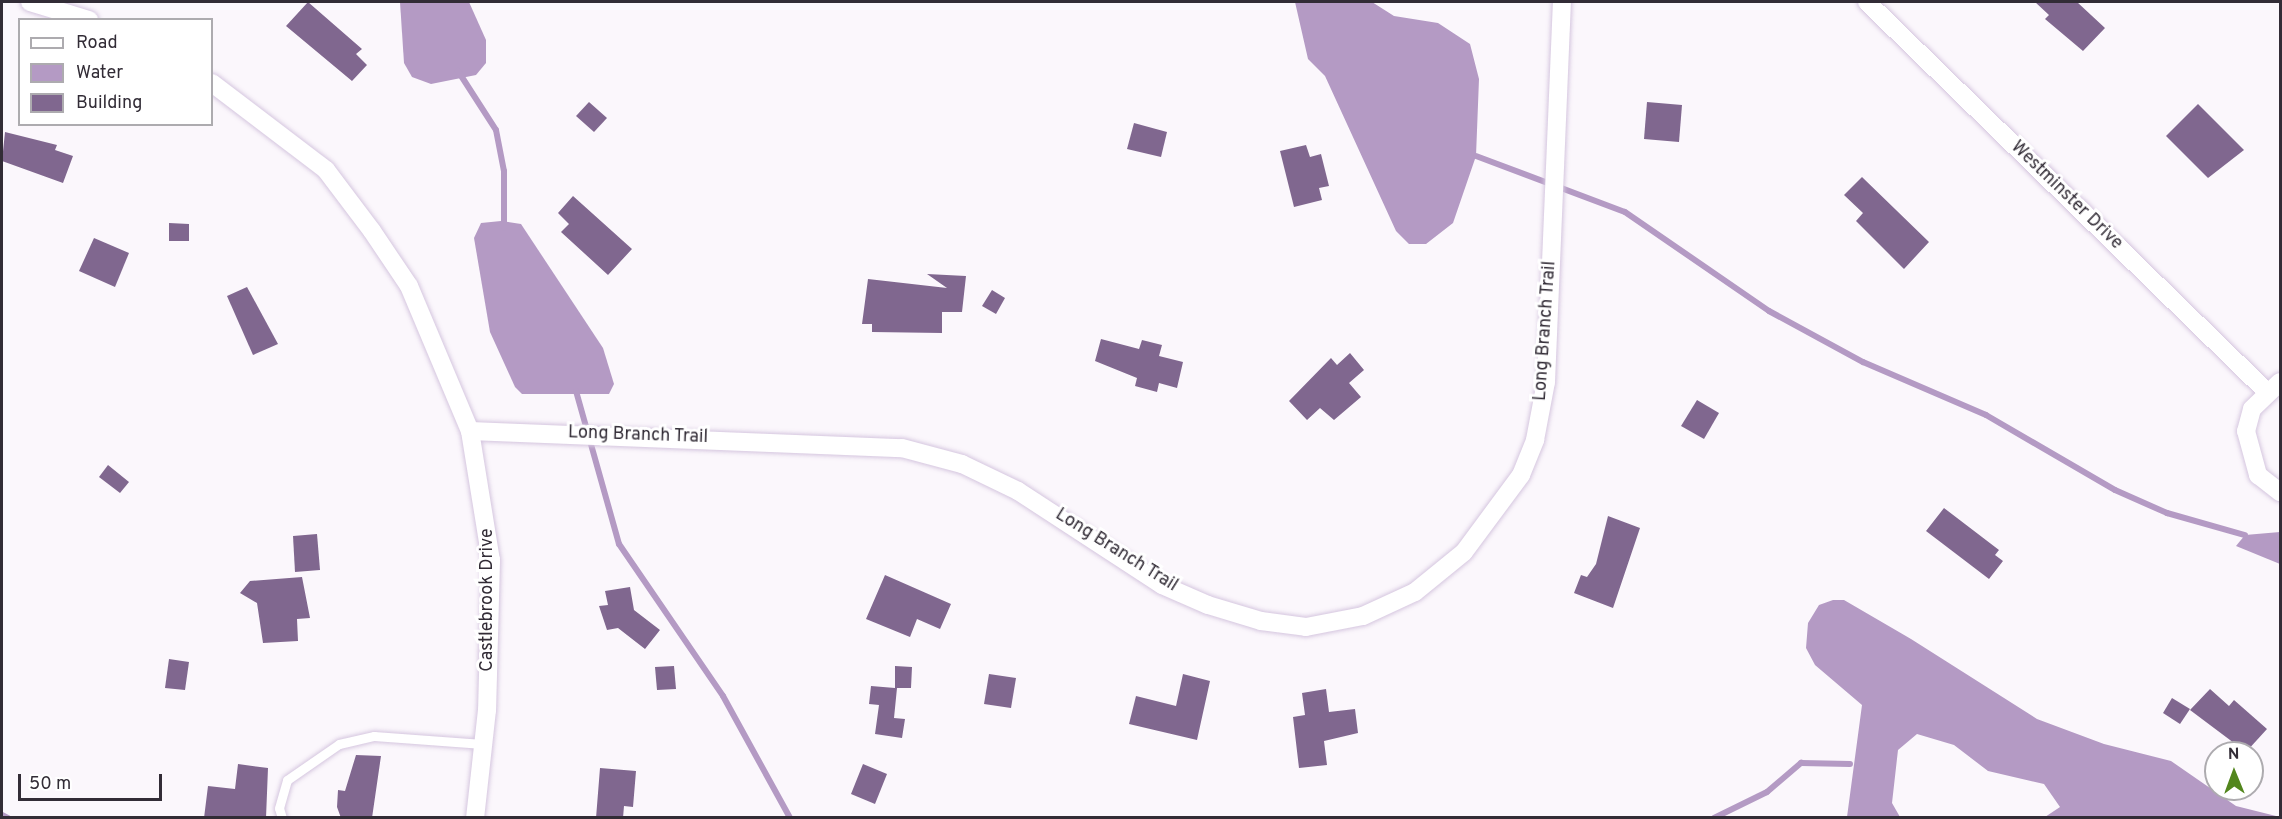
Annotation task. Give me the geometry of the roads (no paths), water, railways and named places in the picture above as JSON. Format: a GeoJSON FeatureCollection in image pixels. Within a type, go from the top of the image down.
{"type":"FeatureCollection","features":[{"type":"Feature","properties":{"kind":"street"},"geometry":{"type":"LineString","coordinates":[[30,2],[82,18]]}},
{"type":"Feature","properties":{"kind":"street","name":"Long Branch Trail"},"geometry":{"type":"LineString","coordinates":[[470,431],[902,448],[962,464],[1018,491],[1162,585],[1208,605],[1261,621],[1306,627],[1363,616],[1415,592],[1464,552],[1521,475],[1535,440],[1546,382],[1562,2]]}},
{"type":"Feature","properties":{"kind":"street","name":"Westminster Drive"},"geometry":{"type":"LineString","coordinates":[[1867,2],[2273,386],[2252,409],[2246,432],[2248,454],[2258,475],[2280,492]]}},
{"type":"Feature","properties":{"kind":"street","name":"Castlebrook Drive"},"geometry":{"type":"LineString","coordinates":[[213,84],[326,170],[372,231],[409,286],[470,431],[491,560],[483,744],[476,818]]}},
{"type":"Feature","properties":{"kind":"lane"},"geometry":{"type":"LineString","coordinates":[[282,818],[279,808],[287,780],[339,744],[374,736],[483,744]]}},
{"type":"Feature","properties":{"kind":"water"},"geometry":{"type":"Polygon","coordinates":[[[400,2],[469,2],[486,40],[486,63],[476,75],[431,84],[412,77],[404,63],[400,2]]]}},
{"type":"Feature","properties":{"kind":"water"},"geometry":{"type":"Polygon","coordinates":[[[1295,2],[1372,2],[1394,16],[1438,23],[1470,44],[1479,79],[1476,156],[1453,223],[1426,244],[1409,244],[1396,231],[1325,76],[1308,59],[1295,2]]]}},
{"type":"Feature","properties":{"kind":"water"},"geometry":{"type":"Polygon","coordinates":[[[501,221],[521,224],[603,348],[614,384],[609,394],[522,394],[515,387],[490,332],[474,238],[481,223],[501,221]]]}},
{"type":"Feature","properties":{"kind":"water"},"geometry":{"type":"Polygon","coordinates":[[[2280,532],[2280,564],[2236,546],[2245,535],[2280,532]]]}},
{"type":"Feature","properties":{"kind":"water"},"geometry":{"type":"Polygon","coordinates":[[[1833,600],[1844,600],[1911,639],[2037,719],[2104,744],[2171,761],[2204,784],[2204,801],[2229,801],[2236,806],[2280,817],[2045,817],[2060,807],[2044,784],[1988,771],[1954,745],[1917,734],[1898,750],[1892,803],[1900,817],[1847,817],[1862,705],[1815,665],[1806,648],[1808,623],[1819,605],[1833,600]]]}},
{"type":"Feature","properties":{"kind":"waterway"},"geometry":{"type":"LineString","coordinates":[[458,71],[496,130],[504,171],[504,228]]}},
{"type":"Feature","properties":{"kind":"waterway"},"geometry":{"type":"LineString","coordinates":[[1476,156],[1625,212],[1769,311],[1863,362],[1986,415],[2115,490],[2167,513],[2245,535]]}},
{"type":"Feature","properties":{"kind":"waterway"},"geometry":{"type":"LineString","coordinates":[[576,391],[619,544],[723,696],[790,818]]}},
{"type":"Feature","properties":{"kind":"waterway"},"geometry":{"type":"LineString","coordinates":[[1714,818],[1767,792],[1801,763],[1850,764]]}},
{"type":"Feature","properties":{"kind":"waterway"},"geometry":{"type":"LineString","coordinates":[[2,815],[8,818]]}}]}
